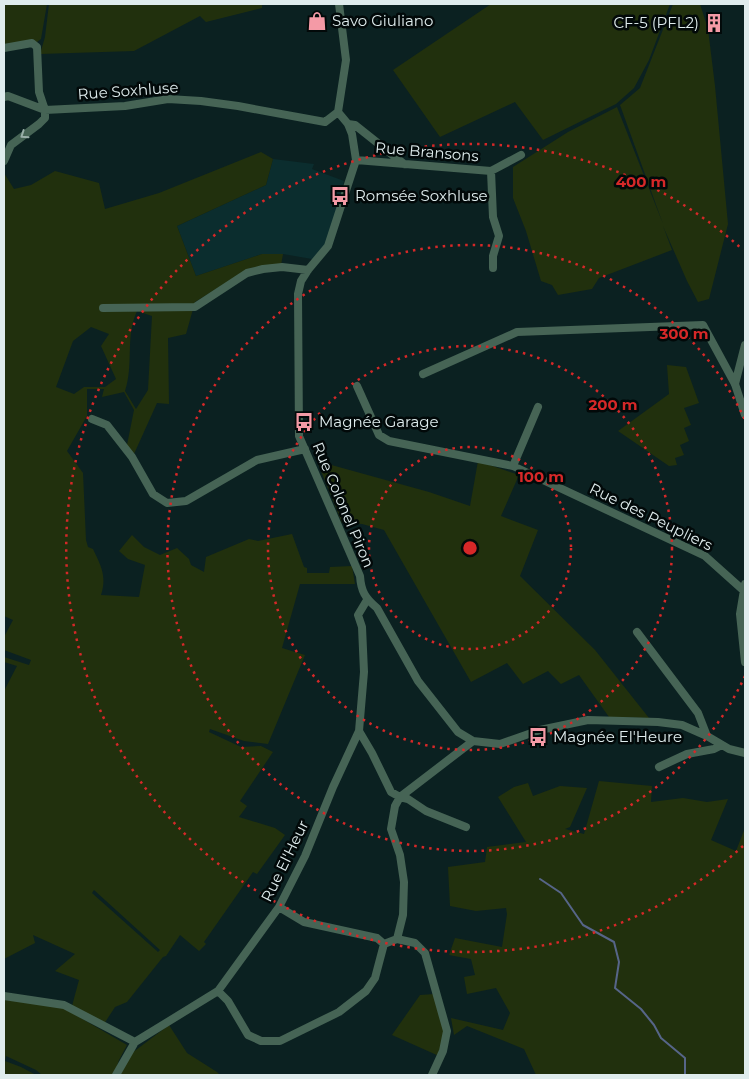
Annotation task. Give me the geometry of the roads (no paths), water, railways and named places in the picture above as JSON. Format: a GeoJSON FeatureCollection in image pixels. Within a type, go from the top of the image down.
{"type":"FeatureCollection","features":[{"type":"Feature","properties":{"kind":"street"},"geometry":{"type":"LineString","coordinates":[[338,112],[346,60],[339,4]]}},
{"type":"Feature","properties":{"kind":"street"},"geometry":{"type":"LineString","coordinates":[[4,48],[32,44],[37,47],[39,92],[45,110],[45,118],[11,145],[4,161]]}},
{"type":"Feature","properties":{"kind":"street"},"geometry":{"type":"LineString","coordinates":[[4,97],[8,96],[45,110]]}},
{"type":"Feature","properties":{"kind":"street","name":"Rue Soxhluse"},"geometry":{"type":"LineString","coordinates":[[45,110],[125,106],[168,99],[220,104],[325,122],[338,112]]}},
{"type":"Feature","properties":{"kind":"street","name":"Rue Colonel Piron"},"geometry":{"type":"LineString","coordinates":[[338,112],[348,124],[352,134],[356,160],[328,246],[301,281],[298,294],[298,436],[360,576],[361,591],[367,600],[377,608],[418,682],[458,732],[473,741]]}},
{"type":"Feature","properties":{"kind":"street"},"geometry":{"type":"LineString","coordinates":[[348,124],[355,126],[404,164]]}},
{"type":"Feature","properties":{"kind":"street","name":"Rue Bransons"},"geometry":{"type":"LineString","coordinates":[[356,160],[491,171],[521,155]]}},
{"type":"Feature","properties":{"kind":"street"},"geometry":{"type":"LineString","coordinates":[[491,171],[493,217],[499,236],[492,256],[493,268]]}},
{"type":"Feature","properties":{"kind":"street"},"geometry":{"type":"LineString","coordinates":[[103,308],[195,307],[247,273],[282,267],[308,270]]}},
{"type":"Feature","properties":{"kind":"street"},"geometry":{"type":"LineString","coordinates":[[423,374],[516,332],[703,325],[735,384],[745,415]]}},
{"type":"Feature","properties":{"kind":"street"},"geometry":{"type":"LineString","coordinates":[[735,384],[745,345]]}},
{"type":"Feature","properties":{"kind":"street","name":"Rue des Peupliers"},"geometry":{"type":"LineString","coordinates":[[357,386],[379,435],[389,441],[513,466],[705,556],[744,587]]}},
{"type":"Feature","properties":{"kind":"street"},"geometry":{"type":"LineString","coordinates":[[513,466],[538,407]]}},
{"type":"Feature","properties":{"kind":"street"},"geometry":{"type":"LineString","coordinates":[[92,419],[107,425],[132,457],[152,494],[167,503],[186,501],[257,460],[305,449]]}},
{"type":"Feature","properties":{"kind":"street"},"geometry":{"type":"LineString","coordinates":[[744,587],[740,614],[745,662]]}},
{"type":"Feature","properties":{"kind":"street","name":"Rue El'Heur"},"geometry":{"type":"LineString","coordinates":[[116,1075],[135,1042],[218,991],[279,907],[305,856],[359,730],[364,672],[362,628],[358,616],[367,600]]}},
{"type":"Feature","properties":{"kind":"street"},"geometry":{"type":"LineString","coordinates":[[637,632],[698,713],[707,736]]}},
{"type":"Feature","properties":{"kind":"street"},"geometry":{"type":"LineString","coordinates":[[396,939],[403,915],[404,882],[400,855],[391,829],[395,806],[400,797],[473,741],[500,744],[540,730],[588,720],[682,725],[722,745],[745,753]]}},
{"type":"Feature","properties":{"kind":"street"},"geometry":{"type":"LineString","coordinates":[[359,730],[391,792],[408,799],[426,811],[466,827]]}},
{"type":"Feature","properties":{"kind":"street"},"geometry":{"type":"LineString","coordinates":[[659,767],[687,754],[714,749],[722,745]]}},
{"type":"Feature","properties":{"kind":"street"},"geometry":{"type":"LineString","coordinates":[[279,907],[304,922],[377,938],[384,944]]}},
{"type":"Feature","properties":{"kind":"street"},"geometry":{"type":"LineString","coordinates":[[384,944],[396,939],[415,943],[425,953],[447,1031],[443,1051],[432,1075]]}},
{"type":"Feature","properties":{"kind":"street"},"geometry":{"type":"LineString","coordinates":[[218,991],[228,1001],[248,1035],[261,1041],[280,1041],[339,1012],[366,991],[375,978],[384,944]]}},
{"type":"Feature","properties":{"kind":"street"},"geometry":{"type":"LineString","coordinates":[[4,996],[64,1005],[135,1042]]}},
{"type":"Feature","properties":{"kind":"waterway"},"geometry":{"type":"LineString","coordinates":[[540,879],[561,893],[583,925],[614,942],[619,962],[615,988],[641,1009],[654,1025],[661,1038],[685,1058],[685,1075]]}},
{"type":"Feature","properties":{"kind":"place","name":"Savo Giuliano"},"geometry":{"type":"Point","coordinates":[317,21]}},
{"type":"Feature","properties":{"kind":"place","name":"CF-5 (PFL2)"},"geometry":{"type":"Point","coordinates":[714,23]}},
{"type":"Feature","properties":{"kind":"place","name":"Romsée Soxhluse"},"geometry":{"type":"Point","coordinates":[340,196]}},
{"type":"Feature","properties":{"kind":"place","name":"Magnée Garage"},"geometry":{"type":"Point","coordinates":[304,422]}},
{"type":"Feature","properties":{"kind":"place","name":"Magnée El'Heure"},"geometry":{"type":"Point","coordinates":[538,737]}}]}
